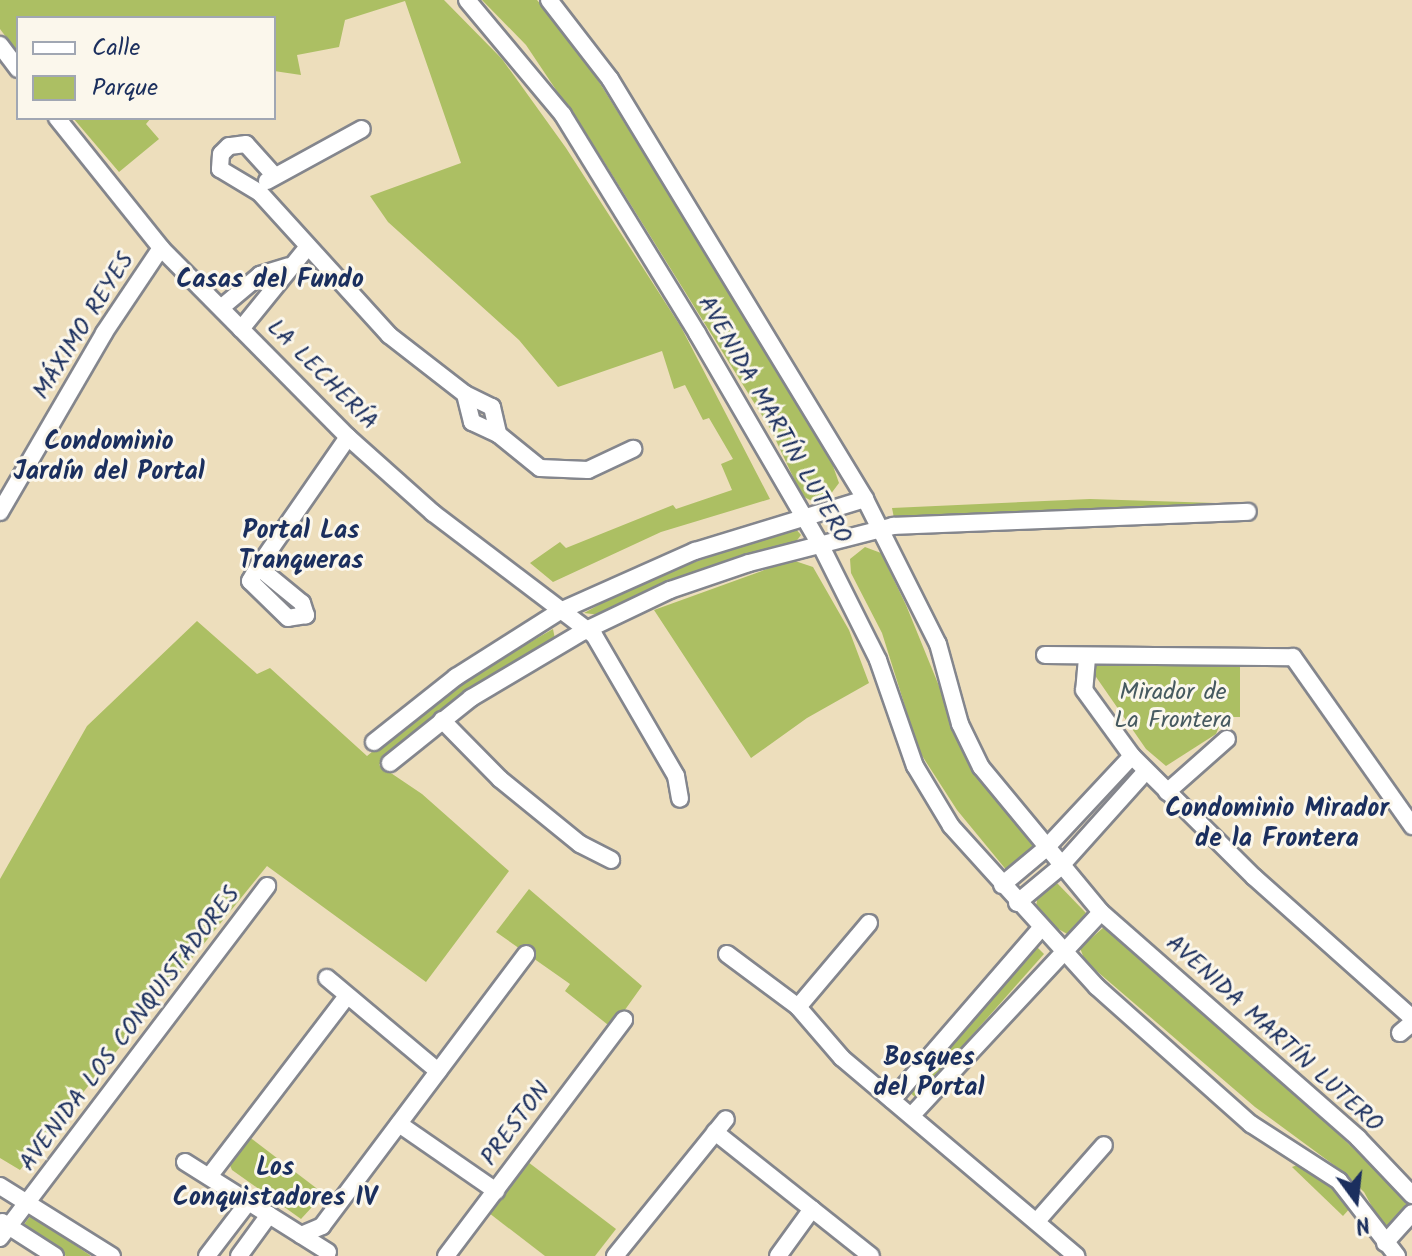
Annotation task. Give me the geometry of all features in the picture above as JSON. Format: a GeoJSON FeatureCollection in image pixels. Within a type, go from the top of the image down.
{"type":"FeatureCollection","features":[{"type":"Feature","properties":{"kind":"street","name":"AVENIDA MARTÍN LUTERO"},"geometry":{"type":"LineString","coordinates":[[467,0],[527,66],[563,115],[820,544],[878,660],[915,766],[951,826],[1063,952],[1251,1124],[1339,1181],[1397,1256]]}},
{"type":"Feature","properties":{"kind":"street","name":"AVENIDA MARTÍN LUTERO"},"geometry":{"type":"LineString","coordinates":[[549,0],[610,79],[865,499],[938,644],[972,751],[1059,868],[1101,912],[1358,1138],[1412,1195]]}},
{"type":"Feature","properties":{"kind":"street"},"geometry":{"type":"LineString","coordinates":[[0,76],[7,56]]}},
{"type":"Feature","properties":{"kind":"street","name":"LA LECHERÍA"},"geometry":{"type":"LineString","coordinates":[[59,120],[161,248],[348,437],[433,513],[587,629]]}},
{"type":"Feature","properties":{"kind":"street"},"geometry":{"type":"LineString","coordinates":[[260,193],[273,174],[362,129]]}},
{"type":"Feature","properties":{"kind":"street"},"geometry":{"type":"LineString","coordinates":[[273,174],[246,144],[229,146],[221,154],[220,169],[260,193],[306,249],[389,335],[465,394],[492,407],[498,434]]}},
{"type":"Feature","properties":{"kind":"street","name":"MÁXIMO REYES"},"geometry":{"type":"LineString","coordinates":[[0,512],[104,333],[161,248]]}},
{"type":"Feature","properties":{"kind":"street"},"geometry":{"type":"LineString","coordinates":[[241,329],[289,266],[306,249]]}},
{"type":"Feature","properties":{"kind":"street"},"geometry":{"type":"LineString","coordinates":[[222,307],[260,275],[289,266]]}},
{"type":"Feature","properties":{"kind":"street"},"geometry":{"type":"LineString","coordinates":[[465,394],[472,422],[498,434],[532,464],[570,473],[605,464],[633,449]]}},
{"type":"Feature","properties":{"kind":"street"},"geometry":{"type":"LineString","coordinates":[[258,567],[348,437]]}},
{"type":"Feature","properties":{"kind":"street"},"geometry":{"type":"LineString","coordinates":[[374,742],[456,677],[560,611],[672,560],[803,515],[865,499]]}},
{"type":"Feature","properties":{"kind":"street"},"geometry":{"type":"LineString","coordinates":[[390,763],[442,720],[587,629],[670,590],[820,544],[880,529],[1000,520],[1248,512]]}},
{"type":"Feature","properties":{"kind":"street"},"geometry":{"type":"LineString","coordinates":[[587,629],[676,776],[680,799]]}},
{"type":"Feature","properties":{"kind":"street"},"geometry":{"type":"LineString","coordinates":[[1045,655],[1087,658],[1293,657],[1412,826]]}},
{"type":"Feature","properties":{"kind":"street"},"geometry":{"type":"LineString","coordinates":[[1087,658],[1084,690],[1132,756],[1408,1024]]}},
{"type":"Feature","properties":{"kind":"street"},"geometry":{"type":"LineString","coordinates":[[442,720],[500,779],[580,844],[611,860]]}},
{"type":"Feature","properties":{"kind":"street"},"geometry":{"type":"LineString","coordinates":[[1167,792],[1227,739]]}},
{"type":"Feature","properties":{"kind":"street"},"geometry":{"type":"LineString","coordinates":[[1002,885],[1045,849],[1082,805],[1132,756]]}},
{"type":"Feature","properties":{"kind":"street"},"geometry":{"type":"LineString","coordinates":[[1017,903],[1059,868],[1097,821],[1146,771]]}},
{"type":"Feature","properties":{"kind":"street"},"geometry":{"type":"LineString","coordinates":[[1082,805],[1097,821]]}},
{"type":"Feature","properties":{"kind":"street","name":"AVENIDA LOS CONQUISTADORES"},"geometry":{"type":"LineString","coordinates":[[3,1228],[31,1201],[267,886]]}},
{"type":"Feature","properties":{"kind":"street"},"geometry":{"type":"LineString","coordinates":[[912,1115],[1101,912]]}},
{"type":"Feature","properties":{"kind":"street"},"geometry":{"type":"LineString","coordinates":[[798,1007],[869,923]]}},
{"type":"Feature","properties":{"kind":"street"},"geometry":{"type":"LineString","coordinates":[[892,1100],[1040,929]]}},
{"type":"Feature","properties":{"kind":"street"},"geometry":{"type":"LineString","coordinates":[[301,1235],[320,1229],[526,954]]}},
{"type":"Feature","properties":{"kind":"street"},"geometry":{"type":"LineString","coordinates":[[727,954],[798,1007],[842,1058],[1076,1256]]}},
{"type":"Feature","properties":{"kind":"street"},"geometry":{"type":"LineString","coordinates":[[327,978],[345,999],[438,1071]]}},
{"type":"Feature","properties":{"kind":"street"},"geometry":{"type":"LineString","coordinates":[[211,1174],[345,999]]}},
{"type":"Feature","properties":{"kind":"street","name":"PRESTON"},"geometry":{"type":"LineString","coordinates":[[446,1256],[624,1020]]}},
{"type":"Feature","properties":{"kind":"street"},"geometry":{"type":"LineString","coordinates":[[399,1124],[496,1191]]}},
{"type":"Feature","properties":{"kind":"street"},"geometry":{"type":"LineString","coordinates":[[615,1256],[721,1125],[812,1209],[871,1256]]}},
{"type":"Feature","properties":{"kind":"street"},"geometry":{"type":"LineString","coordinates":[[1037,1221],[1104,1145]]}},
{"type":"Feature","properties":{"kind":"street"},"geometry":{"type":"LineString","coordinates":[[185,1162],[211,1174],[328,1252]]}},
{"type":"Feature","properties":{"kind":"street"},"geometry":{"type":"LineString","coordinates":[[0,1186],[31,1201],[112,1256]]}},
{"type":"Feature","properties":{"kind":"street"},"geometry":{"type":"LineString","coordinates":[[207,1256],[249,1201]]}},
{"type":"Feature","properties":{"kind":"street"},"geometry":{"type":"LineString","coordinates":[[778,1256],[812,1209]]}},
{"type":"Feature","properties":{"kind":"street"},"geometry":{"type":"LineString","coordinates":[[1385,1243],[1412,1213]]}},
{"type":"Feature","properties":{"kind":"street"},"geometry":{"type":"LineString","coordinates":[[239,1256],[269,1215]]}},
{"type":"Feature","properties":{"kind":"street"},"geometry":{"type":"LineString","coordinates":[[3,1228],[55,1256]]}},
{"type":"Feature","properties":{"kind":"green space"},"geometry":{"type":"Polygon","coordinates":[[[0,0],[444,0],[502,59],[566,148],[681,327],[770,499],[661,532],[553,582],[530,563],[560,542],[566,548],[673,505],[676,509],[732,490],[721,464],[733,459],[709,418],[703,420],[685,385],[674,389],[662,351],[558,387],[519,340],[388,222],[370,196],[461,163],[405,1],[345,20],[339,47],[297,55],[301,75],[276,71],[276,16],[16,16],[16,50],[0,29],[0,0]]]}},
{"type":"Feature","properties":{"kind":"green space"},"geometry":{"type":"Polygon","coordinates":[[[482,0],[537,0],[576,45],[826,446],[839,483],[830,495],[812,501],[802,496],[771,430],[603,160],[526,45],[482,0]]]}},
{"type":"Feature","properties":{"kind":"green space"},"geometry":{"type":"Polygon","coordinates":[[[75,120],[149,120],[146,124],[159,139],[119,172],[75,120]]]}},
{"type":"Feature","properties":{"kind":"green space"},"geometry":{"type":"Polygon","coordinates":[[[1090,499],[1216,503],[1225,512],[894,518],[892,508],[1090,499]]]}},
{"type":"Feature","properties":{"kind":"green space"},"geometry":{"type":"Polygon","coordinates":[[[795,528],[801,535],[795,543],[691,574],[600,615],[584,613],[648,578],[795,528]]]}},
{"type":"Feature","properties":{"kind":"green space"},"geometry":{"type":"Polygon","coordinates":[[[865,547],[881,553],[906,605],[972,767],[1032,845],[1034,852],[1008,872],[957,810],[919,751],[882,633],[851,573],[850,559],[865,547]]]}},
{"type":"Feature","properties":{"kind":"green space"},"geometry":{"type":"Polygon","coordinates":[[[792,560],[813,567],[849,630],[869,683],[807,718],[751,758],[654,610],[792,560]]]}},
{"type":"Feature","properties":{"kind":"green space"},"geometry":{"type":"Polygon","coordinates":[[[197,621],[257,674],[270,668],[367,756],[452,687],[553,629],[555,639],[433,715],[379,765],[422,794],[509,871],[426,982],[267,866],[20,1170],[0,1158],[0,879],[87,726],[197,621]]]}},
{"type":"Feature","properties":{"kind":"green space","name":"Mirador de La Frontera"},"geometry":{"type":"Polygon","coordinates":[[[1240,660],[1240,717],[1223,717],[1216,734],[1166,766],[1146,749],[1094,674],[1094,665],[1105,663],[1240,660]]]}},
{"type":"Feature","properties":{"kind":"green space"},"geometry":{"type":"Polygon","coordinates":[[[1057,883],[1086,913],[1069,935],[1053,926],[1036,906],[1038,895],[1057,883]]]}},
{"type":"Feature","properties":{"kind":"green space"},"geometry":{"type":"Polygon","coordinates":[[[529,889],[642,986],[612,1028],[565,991],[570,984],[496,932],[529,889]]]}},
{"type":"Feature","properties":{"kind":"green space"},"geometry":{"type":"Polygon","coordinates":[[[1104,927],[1289,1087],[1404,1197],[1408,1207],[1390,1227],[1382,1225],[1364,1192],[1342,1171],[1255,1107],[1085,961],[1080,948],[1104,927]]]}},
{"type":"Feature","properties":{"kind":"green space"},"geometry":{"type":"Polygon","coordinates":[[[1035,945],[1044,954],[916,1098],[907,1090],[1035,945]]]}},
{"type":"Feature","properties":{"kind":"green space","name":"Los Conquistadores IV"},"geometry":{"type":"Polygon","coordinates":[[[248,1136],[324,1194],[301,1219],[232,1170],[228,1161],[248,1136]]]}},
{"type":"Feature","properties":{"kind":"green space"},"geometry":{"type":"Polygon","coordinates":[[[528,1162],[616,1229],[595,1256],[545,1256],[489,1213],[528,1162]]]}},
{"type":"Feature","properties":{"kind":"green space"},"geometry":{"type":"Polygon","coordinates":[[[1305,1162],[1328,1177],[1351,1207],[1343,1216],[1292,1167],[1305,1162]]]}},
{"type":"Feature","properties":{"kind":"green space"},"geometry":{"type":"Polygon","coordinates":[[[31,1215],[91,1256],[66,1256],[22,1227],[31,1215]]]}},
{"type":"Feature","properties":{"kind":"district","name":"Casas del Fundo"},"geometry":{"type":"Point","coordinates":[270,281]}},
{"type":"Feature","properties":{"kind":"district","name":"Condominio Jardín del Portal"},"geometry":{"type":"Point","coordinates":[109,458]}},
{"type":"Feature","properties":{"kind":"district","name":"Portal Las Tranqueras"},"geometry":{"type":"Point","coordinates":[301,547]}},
{"type":"Feature","properties":{"kind":"district","name":"Condominio Mirador de la Frontera"},"geometry":{"type":"Point","coordinates":[1277,825]}},
{"type":"Feature","properties":{"kind":"district","name":"Bosques del Portal"},"geometry":{"type":"Point","coordinates":[929,1074]}},
{"type":"Feature","properties":{"kind":"district","name":"Los Conquistadores IV"},"geometry":{"type":"Point","coordinates":[275,1184]}}]}
